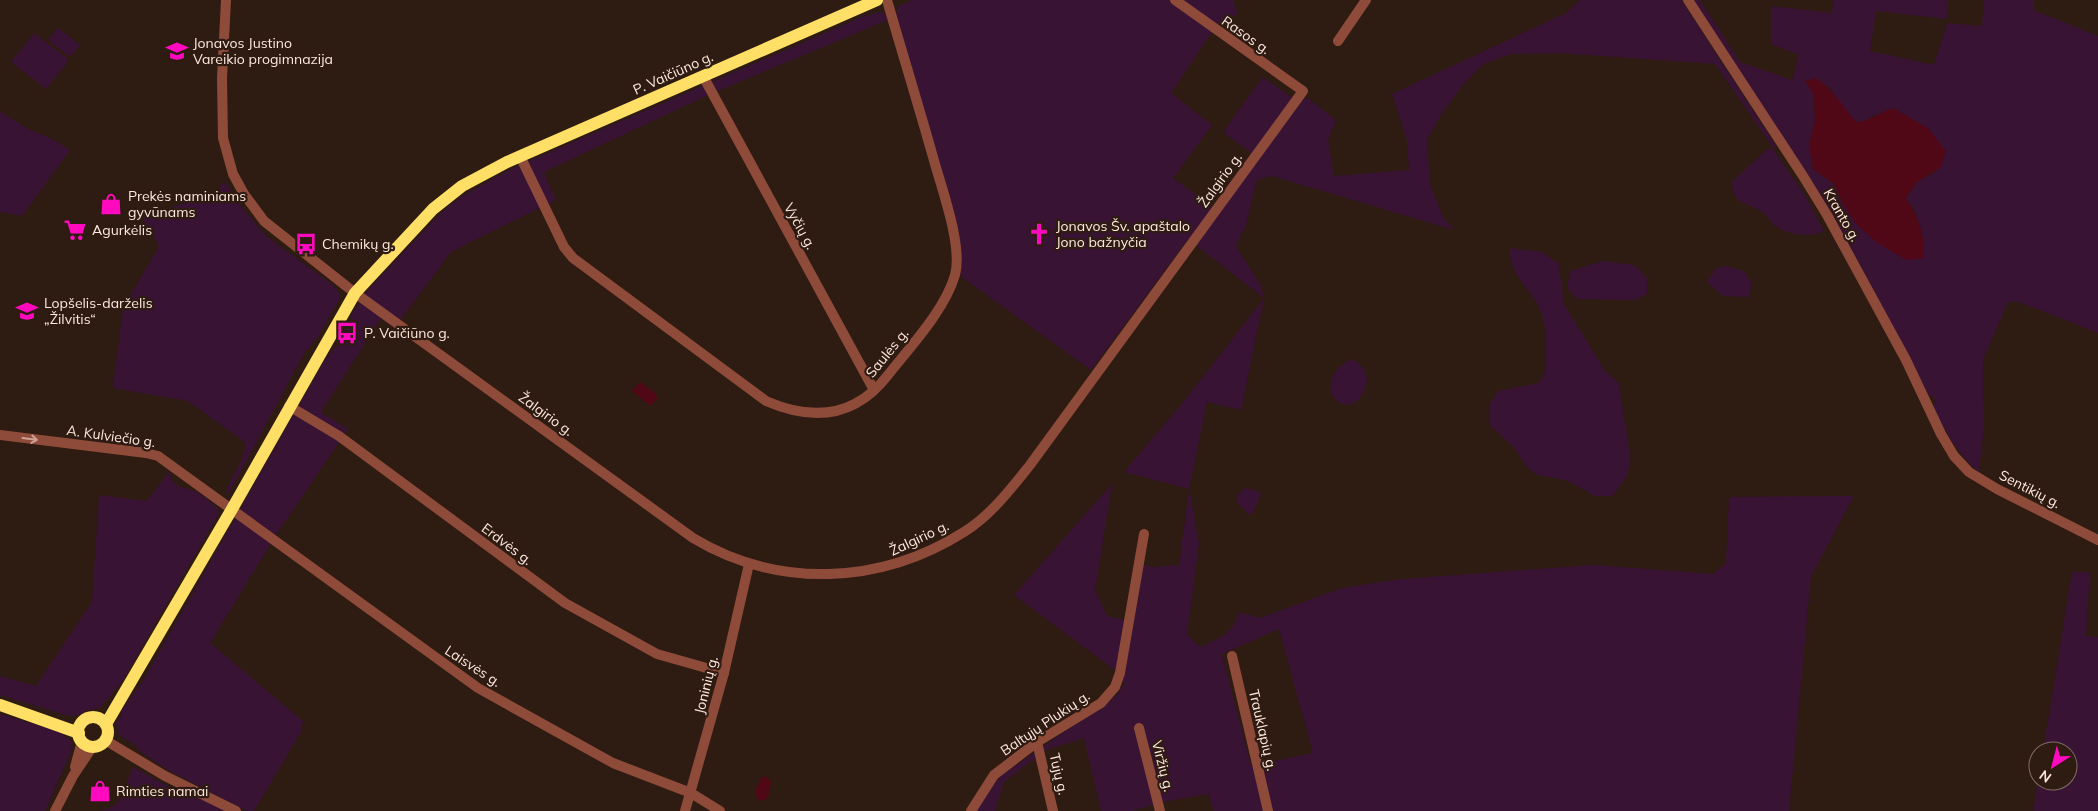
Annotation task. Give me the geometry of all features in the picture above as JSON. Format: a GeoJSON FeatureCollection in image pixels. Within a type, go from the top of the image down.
{"type":"FeatureCollection","features":[{"type":"Feature","properties":{"kind":"main road","name":"P. Vaičiūno g."},"geometry":{"type":"LineString","coordinates":[[102,721],[127,688],[355,293],[415,227],[448,196],[476,177],[520,156],[877,0]]}},
{"type":"Feature","properties":{"kind":"main road"},"geometry":{"type":"LineString","coordinates":[[0,705],[39,718],[100,745],[108,735],[102,721],[85,719],[83,736]]}},
{"type":"Feature","properties":{"kind":"street"},"geometry":{"type":"LineString","coordinates":[[226,0],[221,118],[222,138],[233,174],[244,194],[264,221],[355,293]]}},
{"type":"Feature","properties":{"kind":"street","name":"Saulės g."},"geometry":{"type":"LineString","coordinates":[[520,156],[564,247],[573,258],[766,401],[804,414],[841,411],[858,402],[883,382],[944,301],[955,274],[955,233],[887,0]]}},
{"type":"Feature","properties":{"kind":"street","name":"Rasos g."},"geometry":{"type":"LineString","coordinates":[[1175,0],[1302,91]]}},
{"type":"Feature","properties":{"kind":"street"},"geometry":{"type":"LineString","coordinates":[[1338,41],[1366,0]]}},
{"type":"Feature","properties":{"kind":"street","name":"Kranto g."},"geometry":{"type":"LineString","coordinates":[[1688,0],[1799,168],[1827,215],[1902,352],[1941,434],[1954,456]]}},
{"type":"Feature","properties":{"kind":"street","name":"Vyčių g."},"geometry":{"type":"LineString","coordinates":[[703,76],[874,390]]}},
{"type":"Feature","properties":{"kind":"street","name":"Žalgirio g."},"geometry":{"type":"LineString","coordinates":[[355,293],[693,538],[716,552],[750,564],[826,574],[859,573],[888,567],[918,557],[965,532],[1001,501],[1030,465],[1302,91]]}},
{"type":"Feature","properties":{"kind":"street","name":"Erdvės g."},"geometry":{"type":"LineString","coordinates":[[289,406],[339,436],[565,603],[656,654],[724,673]]}},
{"type":"Feature","properties":{"kind":"street","name":"A. Kulviečio g."},"geometry":{"type":"LineString","coordinates":[[0,435],[158,456],[232,509]]}},
{"type":"Feature","properties":{"kind":"street","name":"Sentikių g."},"geometry":{"type":"LineString","coordinates":[[1954,456],[1969,472],[1997,489],[2098,540]]}},
{"type":"Feature","properties":{"kind":"street","name":"Laisvės g."},"geometry":{"type":"LineString","coordinates":[[232,509],[478,688],[613,762],[691,793],[720,811]]}},
{"type":"Feature","properties":{"kind":"street","name":"Baltųjų Plukių g."},"geometry":{"type":"LineString","coordinates":[[971,811],[994,775],[1037,742],[1101,703],[1115,687],[1120,673],[1144,534]]}},
{"type":"Feature","properties":{"kind":"street","name":"Joninių g."},"geometry":{"type":"LineString","coordinates":[[685,811],[724,673],[750,564]]}},
{"type":"Feature","properties":{"kind":"street","name":"Trauklapių g."},"geometry":{"type":"LineString","coordinates":[[1232,656],[1268,811]]}},
{"type":"Feature","properties":{"kind":"street","name":"Viržių g."},"geometry":{"type":"LineString","coordinates":[[1139,728],[1160,811]]}},
{"type":"Feature","properties":{"kind":"street"},"geometry":{"type":"LineString","coordinates":[[56,811],[72,776],[83,736]]}},
{"type":"Feature","properties":{"kind":"street"},"geometry":{"type":"LineString","coordinates":[[105,740],[164,776],[236,811]]}},
{"type":"Feature","properties":{"kind":"street","name":"Tujų g."},"geometry":{"type":"LineString","coordinates":[[1037,742],[1053,811]]}},
{"type":"Feature","properties":{"kind":"shaded area"},"geometry":{"type":"Polygon","coordinates":[[[913,0],[1233,0],[1238,14],[1218,23],[1171,93],[1212,125],[1173,178],[1213,207],[1251,153],[1223,132],[1263,77],[1298,102],[1308,98],[1336,120],[1328,140],[1334,176],[1409,170],[1407,141],[1392,94],[1566,13],[1580,0],[1681,0],[1776,146],[1773,149],[1803,192],[1824,231],[1813,235],[1806,235],[1786,231],[1775,226],[1762,212],[1738,200],[1735,196],[1732,182],[1766,150],[1773,148],[1715,64],[1560,53],[1511,54],[1483,64],[1462,86],[1441,115],[1427,140],[1430,184],[1443,217],[1454,230],[1272,176],[1257,180],[1246,225],[1236,246],[1261,286],[1264,298],[1188,239],[1091,370],[963,278],[960,273],[960,236],[896,16],[898,6],[913,0]]]}},
{"type":"Feature","properties":{"kind":"shaded area"},"geometry":{"type":"Polygon","coordinates":[[[1694,0],[1700,0],[1740,62],[1792,80],[1799,55],[1771,44],[1771,6],[1832,13],[1833,0],[1948,0],[1947,19],[1876,11],[1870,51],[1934,65],[1947,23],[1982,26],[1984,0],[2033,0],[2033,10],[2098,36],[2098,333],[2019,302],[2008,302],[1983,360],[1984,427],[1979,472],[1958,450],[1947,433],[1933,406],[1936,401],[1933,396],[1928,395],[1858,260],[1817,189],[1694,0]],[[1828,85],[1814,95],[1815,121],[1809,145],[1813,169],[1834,184],[1843,204],[1925,247],[1915,211],[1906,198],[1917,182],[1935,172],[1874,115],[1864,122],[1856,122],[1840,104],[1828,85]]]}},
{"type":"Feature","properties":{"kind":"shaded area"},"geometry":{"type":"Polygon","coordinates":[[[881,12],[885,14],[888,20],[706,96],[544,172],[556,200],[451,252],[394,328],[381,318],[321,412],[348,429],[276,535],[210,643],[303,721],[301,732],[254,811],[247,811],[166,769],[119,735],[116,722],[122,714],[120,713],[143,681],[325,360],[338,344],[351,322],[351,315],[368,290],[442,212],[462,196],[511,169],[864,16],[881,12]]]}},
{"type":"Feature","properties":{"kind":"shaded area"},"geometry":{"type":"Polygon","coordinates":[[[58,28],[80,45],[70,57],[48,40],[58,28]]]}},
{"type":"Feature","properties":{"kind":"shaded area"},"geometry":{"type":"Polygon","coordinates":[[[34,33],[69,60],[46,89],[11,62],[34,33]]]}},
{"type":"Feature","properties":{"kind":"shaded area"},"geometry":{"type":"Polygon","coordinates":[[[1816,78],[1833,93],[1856,122],[1870,119],[1893,108],[1928,128],[1946,151],[1941,167],[1917,182],[1906,198],[1920,227],[1924,250],[1923,258],[1907,260],[1877,243],[1856,224],[1843,204],[1834,184],[1813,169],[1809,145],[1815,121],[1814,95],[1805,81],[1816,78]]]}},
{"type":"Feature","properties":{"kind":"shaded area"},"geometry":{"type":"Polygon","coordinates":[[[0,111],[26,128],[54,140],[70,150],[22,216],[0,212],[0,111]]]}},
{"type":"Feature","properties":{"kind":"shaded area"},"geometry":{"type":"Polygon","coordinates":[[[226,183],[240,205],[266,236],[333,285],[339,293],[339,300],[317,338],[305,352],[229,493],[226,494],[241,462],[245,442],[188,401],[113,388],[123,308],[159,246],[142,218],[221,190],[220,184],[226,183]]]}},
{"type":"Feature","properties":{"kind":"shaded area"},"geometry":{"type":"Polygon","coordinates":[[[1511,248],[1542,252],[1559,264],[1564,304],[1605,371],[1619,383],[1630,457],[1628,474],[1613,496],[1595,496],[1566,480],[1537,475],[1528,468],[1514,448],[1489,424],[1490,404],[1498,391],[1539,383],[1546,361],[1546,335],[1543,318],[1535,300],[1515,272],[1510,256],[1511,248]]]}},
{"type":"Feature","properties":{"kind":"shaded area"},"geometry":{"type":"Polygon","coordinates":[[[1603,261],[1634,265],[1647,278],[1647,294],[1635,300],[1577,299],[1567,288],[1570,271],[1603,261]]]}},
{"type":"Feature","properties":{"kind":"shaded area"},"geometry":{"type":"Polygon","coordinates":[[[1725,266],[1744,271],[1752,283],[1749,297],[1723,296],[1707,282],[1716,268],[1725,266]]]}},
{"type":"Feature","properties":{"kind":"shaded area"},"geometry":{"type":"Polygon","coordinates":[[[1264,298],[1241,410],[1207,402],[1189,489],[1124,472],[1185,400],[1264,298]]]}},
{"type":"Feature","properties":{"kind":"shaded area"},"geometry":{"type":"Polygon","coordinates":[[[1351,359],[1360,364],[1364,369],[1367,381],[1362,394],[1355,402],[1347,405],[1340,403],[1334,397],[1331,389],[1332,379],[1338,369],[1351,359]]]}},
{"type":"Feature","properties":{"kind":"shaded area"},"geometry":{"type":"Polygon","coordinates":[[[640,382],[656,394],[657,399],[650,406],[632,391],[640,382]]]}},
{"type":"Feature","properties":{"kind":"shaded area"},"geometry":{"type":"Polygon","coordinates":[[[169,471],[176,484],[201,494],[218,508],[219,513],[123,680],[100,708],[88,710],[79,715],[69,716],[0,695],[0,676],[36,686],[92,602],[99,495],[147,501],[169,471]]]}},
{"type":"Feature","properties":{"kind":"shaded area"},"geometry":{"type":"Polygon","coordinates":[[[1112,484],[1095,591],[1107,616],[1126,620],[1136,564],[1155,567],[1179,565],[1189,489],[1199,543],[1187,635],[1200,647],[1229,631],[1239,612],[1260,618],[1342,588],[1401,579],[1594,565],[1713,574],[1726,563],[1729,497],[1854,496],[1811,576],[1789,811],[1214,811],[1208,794],[1162,802],[1132,811],[1101,811],[1084,738],[1046,750],[1004,782],[995,811],[976,811],[987,791],[1002,775],[1116,696],[1124,684],[1116,671],[1014,595],[1112,484]],[[1279,629],[1222,654],[1251,766],[1313,753],[1279,629]]]}},
{"type":"Feature","properties":{"kind":"shaded area"},"geometry":{"type":"Polygon","coordinates":[[[1245,488],[1258,491],[1261,495],[1252,514],[1248,514],[1237,502],[1238,494],[1245,488]]]}},
{"type":"Feature","properties":{"kind":"shaded area"},"geometry":{"type":"Polygon","coordinates":[[[2072,572],[2090,572],[2086,636],[2098,637],[2098,811],[2033,811],[2036,791],[2078,791],[2078,741],[2045,741],[2072,572]]]}},
{"type":"Feature","properties":{"kind":"shaded area"},"geometry":{"type":"Polygon","coordinates":[[[0,714],[60,732],[72,742],[71,752],[45,811],[0,811],[0,714]]]}},
{"type":"Feature","properties":{"kind":"shaded area"},"geometry":{"type":"Polygon","coordinates":[[[133,767],[182,794],[191,792],[228,811],[99,811],[114,806],[119,801],[133,767]]]}},
{"type":"Feature","properties":{"kind":"shaded area"},"geometry":{"type":"Polygon","coordinates":[[[762,777],[767,777],[771,782],[768,798],[760,801],[757,799],[755,790],[762,777]]]}},
{"type":"Feature","properties":{"kind":"place","name":"Jonavos Justino Vareikio progimnazija"},"geometry":{"type":"Point","coordinates":[177,51]}},
{"type":"Feature","properties":{"kind":"place","name":"Prekės naminiams gyvūnams"},"geometry":{"type":"Point","coordinates":[111,204]}},
{"type":"Feature","properties":{"kind":"place","name":"Agurkėlis"},"geometry":{"type":"Point","coordinates":[75,230]}},
{"type":"Feature","properties":{"kind":"place","name":"Jonavos Šv. apaštalo Jono bažnyčia"},"geometry":{"type":"Point","coordinates":[1039,234]}},
{"type":"Feature","properties":{"kind":"place","name":"Chemikų g."},"geometry":{"type":"Point","coordinates":[306,244]}},
{"type":"Feature","properties":{"kind":"place","name":"Lopšelis-darželis „Žilvitis“"},"geometry":{"type":"Point","coordinates":[27,311]}},
{"type":"Feature","properties":{"kind":"place","name":"P. Vaičiūno g."},"geometry":{"type":"Point","coordinates":[347,333]}},
{"type":"Feature","properties":{"kind":"place","name":"Rimties namai"},"geometry":{"type":"Point","coordinates":[100,791]}}]}
